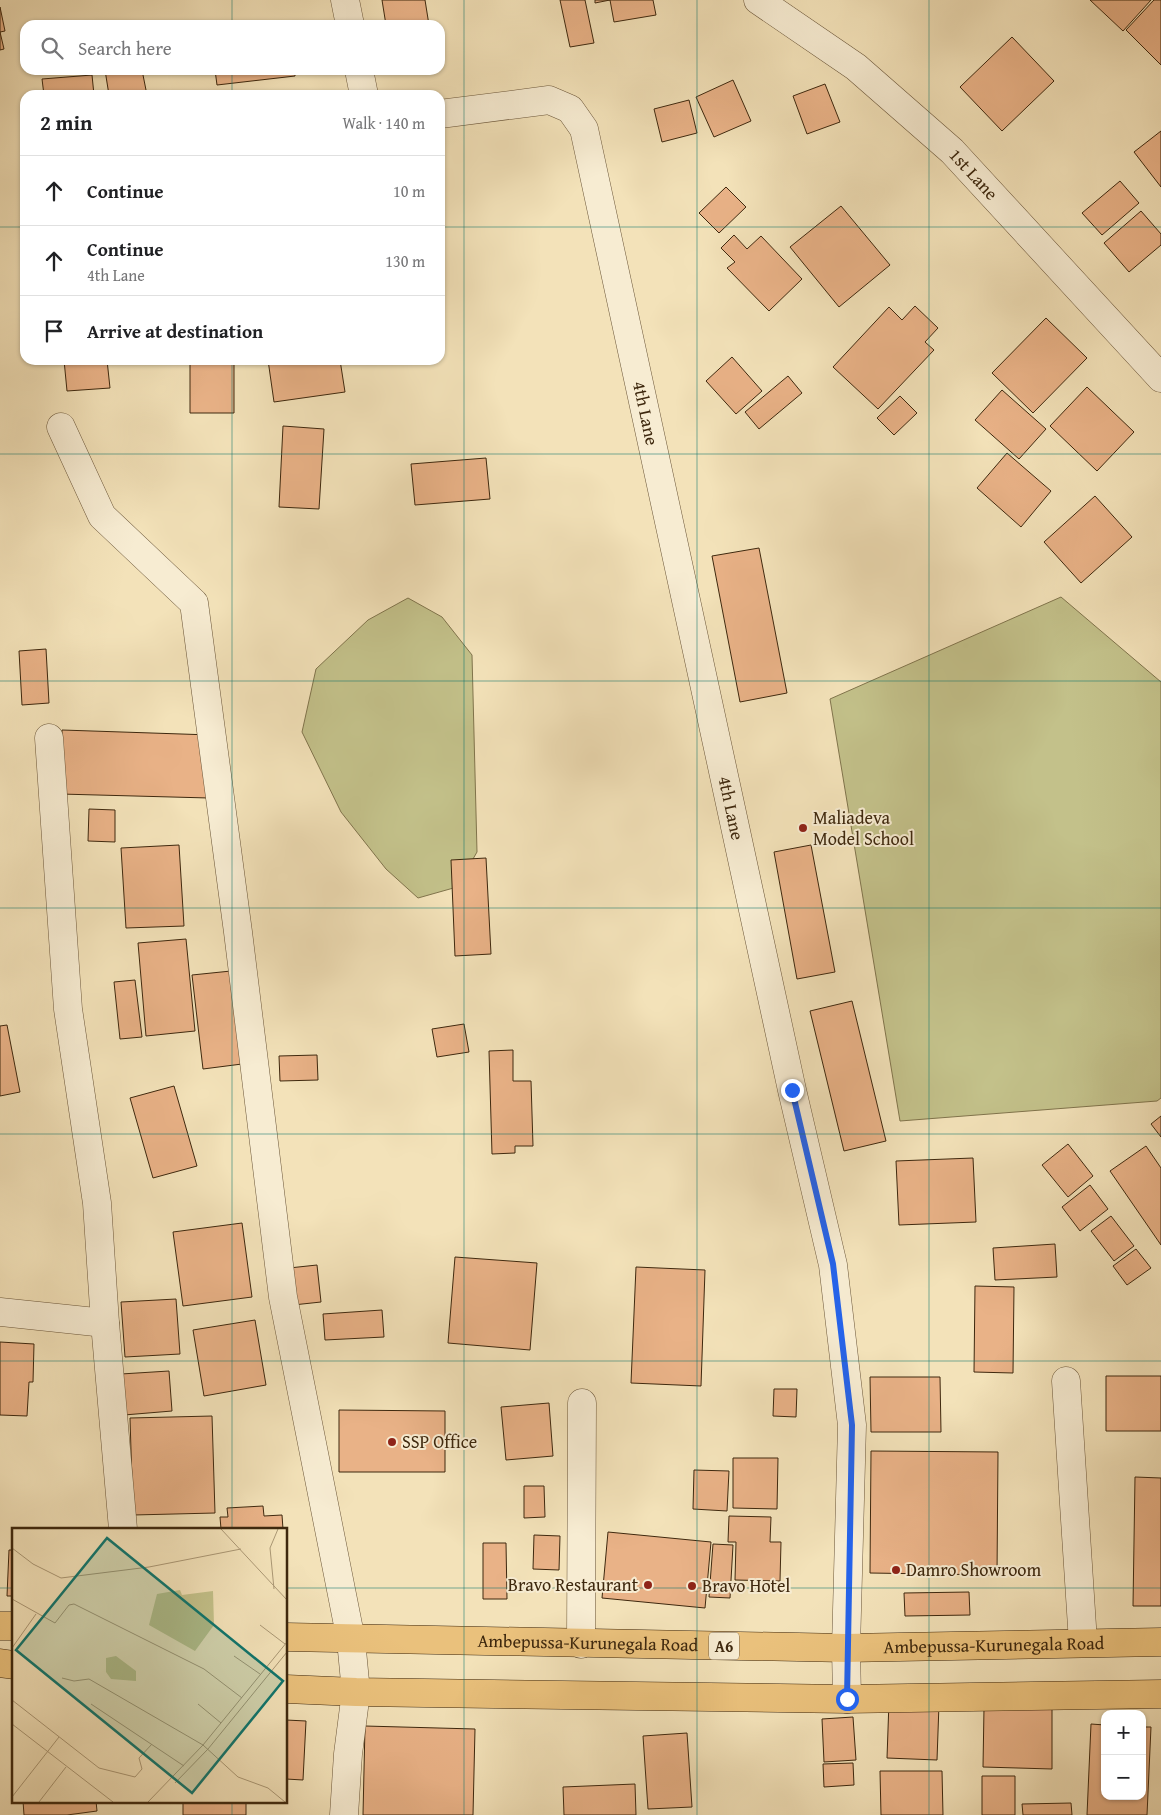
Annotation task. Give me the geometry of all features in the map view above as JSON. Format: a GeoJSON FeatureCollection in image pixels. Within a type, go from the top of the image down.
{"type":"FeatureCollection","features":[{"type":"Feature","properties":{"kind":"highway","name":"Ambepussa-Kurunegala Road"},"geometry":{"type":"LineString","coordinates":[[288,1637],[351,1640],[846,1648],[1161,1642]]}},
{"type":"Feature","properties":{"kind":"highway"},"geometry":{"type":"LineString","coordinates":[[288,1689],[356,1692],[847,1699],[1161,1694]]}},
{"type":"Feature","properties":{"kind":"street"},"geometry":{"type":"LineString","coordinates":[[344,0],[349,20]]}},
{"type":"Feature","properties":{"kind":"street","name":"1st Lane"},"geometry":{"type":"LineString","coordinates":[[758,0],[856,67],[952,151],[1161,378]]}},
{"type":"Feature","properties":{"kind":"street"},"geometry":{"type":"LineString","coordinates":[[360,75],[363,90]]}},
{"type":"Feature","properties":{"kind":"street","name":"4th Lane"},"geometry":{"type":"LineString","coordinates":[[445,113],[549,100],[570,109],[584,129],[792,1090],[833,1264],[852,1425],[846,1648],[847,1699]]}},
{"type":"Feature","properties":{"kind":"street"},"geometry":{"type":"LineString","coordinates":[[60,427],[102,516],[194,603],[239,942],[283,1297],[351,1640],[356,1692],[348,1754],[344,1815]]}},
{"type":"Feature","properties":{"kind":"street"},"geometry":{"type":"LineString","coordinates":[[49,738],[68,1009],[97,1203],[105,1323],[123,1528]]}},
{"type":"Feature","properties":{"kind":"street"},"geometry":{"type":"LineString","coordinates":[[0,1312],[105,1323]]}},
{"type":"Feature","properties":{"kind":"street"},"geometry":{"type":"LineString","coordinates":[[1066,1381],[1083,1642]]}},
{"type":"Feature","properties":{"kind":"street"},"geometry":{"type":"LineString","coordinates":[[580,1644],[582,1402]]}},
{"type":"Feature","properties":{"kind":"shaded area"},"geometry":{"type":"Polygon","coordinates":[[[1061,597],[1161,682],[1161,1098],[1157,1101],[900,1121],[830,699],[1061,597]]]}},
{"type":"Feature","properties":{"kind":"shaded area"},"geometry":{"type":"Polygon","coordinates":[[[408,598],[442,617],[472,655],[477,852],[457,887],[418,898],[386,869],[341,812],[302,732],[316,669],[368,620],[408,598]]]}},
{"type":"Feature","properties":{"kind":"building"},"geometry":{"type":"Polygon","coordinates":[[[382,0],[425,0],[428,20],[385,20],[382,0]]]}},
{"type":"Feature","properties":{"kind":"building"},"geometry":{"type":"Polygon","coordinates":[[[560,0],[585,0],[594,43],[570,47],[560,0]]]}},
{"type":"Feature","properties":{"kind":"building"},"geometry":{"type":"Polygon","coordinates":[[[595,0],[610,0],[595,3],[595,0]]]}},
{"type":"Feature","properties":{"kind":"building"},"geometry":{"type":"Polygon","coordinates":[[[610,0],[653,0],[656,15],[614,22],[610,0]]]}},
{"type":"Feature","properties":{"kind":"building"},"geometry":{"type":"Polygon","coordinates":[[[1090,0],[1151,0],[1123,31],[1090,0]]]}},
{"type":"Feature","properties":{"kind":"building"},"geometry":{"type":"Polygon","coordinates":[[[1154,0],[1161,0],[1161,65],[1126,30],[1154,0]]]}},
{"type":"Feature","properties":{"kind":"building"},"geometry":{"type":"Polygon","coordinates":[[[0,7],[5,31],[0,32],[0,7]]]}},
{"type":"Feature","properties":{"kind":"building"},"geometry":{"type":"Polygon","coordinates":[[[0,32],[4,49],[0,50],[0,32]]]}},
{"type":"Feature","properties":{"kind":"building"},"geometry":{"type":"Polygon","coordinates":[[[1012,37],[1054,81],[1002,131],[960,87],[1012,37]]]}},
{"type":"Feature","properties":{"kind":"building"},"geometry":{"type":"Polygon","coordinates":[[[92,75],[94,90],[43,90],[42,79],[92,75]]]}},
{"type":"Feature","properties":{"kind":"building"},"geometry":{"type":"Polygon","coordinates":[[[106,75],[143,75],[146,90],[108,90],[106,75]]]}},
{"type":"Feature","properties":{"kind":"building"},"geometry":{"type":"Polygon","coordinates":[[[216,75],[295,75],[295,76],[217,85],[216,75]]]}},
{"type":"Feature","properties":{"kind":"building"},"geometry":{"type":"Polygon","coordinates":[[[733,80],[751,121],[714,137],[696,97],[733,80]]]}},
{"type":"Feature","properties":{"kind":"building"},"geometry":{"type":"Polygon","coordinates":[[[825,84],[840,122],[807,134],[793,96],[825,84]]]}},
{"type":"Feature","properties":{"kind":"building"},"geometry":{"type":"Polygon","coordinates":[[[689,100],[697,133],[662,142],[654,109],[689,100]]]}},
{"type":"Feature","properties":{"kind":"building"},"geometry":{"type":"Polygon","coordinates":[[[1161,131],[1161,187],[1134,152],[1161,131]]]}},
{"type":"Feature","properties":{"kind":"building"},"geometry":{"type":"Polygon","coordinates":[[[1120,181],[1139,203],[1102,235],[1082,213],[1120,181]]]}},
{"type":"Feature","properties":{"kind":"building"},"geometry":{"type":"Polygon","coordinates":[[[726,187],[746,207],[719,233],[699,213],[726,187]]]}},
{"type":"Feature","properties":{"kind":"building"},"geometry":{"type":"Polygon","coordinates":[[[841,206],[890,265],[839,307],[790,247],[841,206]]]}},
{"type":"Feature","properties":{"kind":"building"},"geometry":{"type":"Polygon","coordinates":[[[1141,211],[1161,234],[1161,245],[1129,272],[1104,243],[1141,211]]]}},
{"type":"Feature","properties":{"kind":"building"},"geometry":{"type":"Polygon","coordinates":[[[734,235],[747,249],[761,236],[802,279],[769,311],[727,268],[735,262],[721,248],[734,235]]]}},
{"type":"Feature","properties":{"kind":"building"},"geometry":{"type":"Polygon","coordinates":[[[915,306],[938,328],[925,342],[934,350],[878,409],[833,367],[889,307],[902,320],[915,306]]]}},
{"type":"Feature","properties":{"kind":"building"},"geometry":{"type":"Polygon","coordinates":[[[1046,318],[1087,358],[1033,413],[992,373],[1046,318]]]}},
{"type":"Feature","properties":{"kind":"building"},"geometry":{"type":"Polygon","coordinates":[[[732,357],[762,391],[736,414],[706,381],[732,357]]]}},
{"type":"Feature","properties":{"kind":"building"},"geometry":{"type":"Polygon","coordinates":[[[64,365],[108,365],[110,388],[67,391],[64,365]]]}},
{"type":"Feature","properties":{"kind":"building"},"geometry":{"type":"Polygon","coordinates":[[[190,365],[234,365],[234,413],[190,413],[190,365]]]}},
{"type":"Feature","properties":{"kind":"building"},"geometry":{"type":"Polygon","coordinates":[[[269,365],[341,365],[345,392],[274,402],[269,365]]]}},
{"type":"Feature","properties":{"kind":"building"},"geometry":{"type":"Polygon","coordinates":[[[788,376],[802,393],[759,429],[745,412],[788,376]]]}},
{"type":"Feature","properties":{"kind":"building"},"geometry":{"type":"Polygon","coordinates":[[[1087,387],[1134,432],[1097,471],[1050,426],[1087,387]]]}},
{"type":"Feature","properties":{"kind":"building"},"geometry":{"type":"Polygon","coordinates":[[[1002,390],[1046,429],[1019,459],[975,420],[1002,390]]]}},
{"type":"Feature","properties":{"kind":"building"},"geometry":{"type":"Polygon","coordinates":[[[900,396],[917,413],[894,435],[877,418],[900,396]]]}},
{"type":"Feature","properties":{"kind":"building"},"geometry":{"type":"Polygon","coordinates":[[[283,426],[324,429],[319,509],[279,507],[283,426]]]}},
{"type":"Feature","properties":{"kind":"building"},"geometry":{"type":"Polygon","coordinates":[[[1007,453],[1051,491],[1021,527],[977,488],[1007,453]]]}},
{"type":"Feature","properties":{"kind":"building"},"geometry":{"type":"Polygon","coordinates":[[[486,458],[490,499],[415,505],[411,464],[486,458]]]}},
{"type":"Feature","properties":{"kind":"building"},"geometry":{"type":"Polygon","coordinates":[[[1095,496],[1132,537],[1081,583],[1044,542],[1095,496]]]}},
{"type":"Feature","properties":{"kind":"building"},"geometry":{"type":"Polygon","coordinates":[[[759,548],[787,693],[740,702],[712,556],[759,548]]]}},
{"type":"Feature","properties":{"kind":"building"},"geometry":{"type":"Polygon","coordinates":[[[46,649],[49,703],[22,705],[19,651],[46,649]]]}},
{"type":"Feature","properties":{"kind":"building"},"geometry":{"type":"Polygon","coordinates":[[[62,730],[211,735],[209,798],[60,794],[62,730]]]}},
{"type":"Feature","properties":{"kind":"building"},"geometry":{"type":"Polygon","coordinates":[[[89,809],[115,810],[115,842],[88,841],[89,809]]]}},
{"type":"Feature","properties":{"kind":"building"},"geometry":{"type":"Polygon","coordinates":[[[179,845],[184,926],[126,928],[121,848],[179,845]]]}},
{"type":"Feature","properties":{"kind":"building"},"geometry":{"type":"Polygon","coordinates":[[[811,845],[835,972],[797,979],[774,852],[811,845]]]}},
{"type":"Feature","properties":{"kind":"building"},"geometry":{"type":"Polygon","coordinates":[[[486,858],[491,954],[455,956],[451,860],[486,858]]]}},
{"type":"Feature","properties":{"kind":"building"},"geometry":{"type":"Polygon","coordinates":[[[186,939],[195,1031],[146,1036],[138,943],[186,939]]]}},
{"type":"Feature","properties":{"kind":"building"},"geometry":{"type":"Polygon","coordinates":[[[231,971],[242,1064],[203,1069],[192,975],[231,971]]]}},
{"type":"Feature","properties":{"kind":"building"},"geometry":{"type":"Polygon","coordinates":[[[135,980],[142,1037],[120,1039],[114,982],[135,980]]]}},
{"type":"Feature","properties":{"kind":"building"},"geometry":{"type":"Polygon","coordinates":[[[852,1001],[886,1141],[844,1151],[810,1011],[852,1001]]]}},
{"type":"Feature","properties":{"kind":"building"},"geometry":{"type":"Polygon","coordinates":[[[464,1024],[469,1052],[437,1057],[432,1029],[464,1024]]]}},
{"type":"Feature","properties":{"kind":"building"},"geometry":{"type":"Polygon","coordinates":[[[7,1025],[20,1092],[0,1096],[0,1026],[7,1025]]]}},
{"type":"Feature","properties":{"kind":"building"},"geometry":{"type":"Polygon","coordinates":[[[513,1050],[513,1081],[531,1081],[533,1146],[515,1146],[515,1153],[492,1154],[489,1051],[513,1050]]]}},
{"type":"Feature","properties":{"kind":"building"},"geometry":{"type":"Polygon","coordinates":[[[317,1055],[318,1080],[280,1081],[279,1056],[317,1055]]]}},
{"type":"Feature","properties":{"kind":"building"},"geometry":{"type":"Polygon","coordinates":[[[174,1086],[197,1166],[153,1178],[130,1098],[174,1086]]]}},
{"type":"Feature","properties":{"kind":"building"},"geometry":{"type":"Polygon","coordinates":[[[1161,1116],[1161,1137],[1151,1124],[1161,1116]]]}},
{"type":"Feature","properties":{"kind":"building"},"geometry":{"type":"Polygon","coordinates":[[[1068,1144],[1093,1176],[1068,1197],[1042,1165],[1068,1144]]]}},
{"type":"Feature","properties":{"kind":"building"},"geometry":{"type":"Polygon","coordinates":[[[1146,1146],[1161,1168],[1161,1245],[1110,1171],[1146,1146]]]}},
{"type":"Feature","properties":{"kind":"building"},"geometry":{"type":"Polygon","coordinates":[[[973,1158],[976,1222],[899,1225],[896,1161],[973,1158]]]}},
{"type":"Feature","properties":{"kind":"building"},"geometry":{"type":"Polygon","coordinates":[[[1090,1185],[1108,1209],[1080,1231],[1062,1207],[1090,1185]]]}},
{"type":"Feature","properties":{"kind":"building"},"geometry":{"type":"Polygon","coordinates":[[[1111,1216],[1134,1246],[1114,1261],[1091,1231],[1111,1216]]]}},
{"type":"Feature","properties":{"kind":"building"},"geometry":{"type":"Polygon","coordinates":[[[242,1223],[252,1297],[183,1306],[173,1232],[242,1223]]]}},
{"type":"Feature","properties":{"kind":"building"},"geometry":{"type":"Polygon","coordinates":[[[1055,1244],[1057,1277],[995,1280],[993,1248],[1055,1244]]]}},
{"type":"Feature","properties":{"kind":"building"},"geometry":{"type":"Polygon","coordinates":[[[1136,1249],[1151,1268],[1127,1285],[1113,1266],[1136,1249]]]}},
{"type":"Feature","properties":{"kind":"building"},"geometry":{"type":"Polygon","coordinates":[[[455,1257],[537,1263],[530,1350],[448,1343],[455,1257]]]}},
{"type":"Feature","properties":{"kind":"building"},"geometry":{"type":"Polygon","coordinates":[[[317,1265],[321,1302],[293,1305],[289,1268],[317,1265]]]}},
{"type":"Feature","properties":{"kind":"building"},"geometry":{"type":"Polygon","coordinates":[[[636,1267],[705,1270],[701,1386],[631,1383],[636,1267]]]}},
{"type":"Feature","properties":{"kind":"building"},"geometry":{"type":"Polygon","coordinates":[[[975,1286],[1014,1287],[1013,1373],[974,1372],[975,1286]]]}},
{"type":"Feature","properties":{"kind":"building"},"geometry":{"type":"Polygon","coordinates":[[[176,1299],[180,1354],[125,1357],[121,1302],[176,1299]]]}},
{"type":"Feature","properties":{"kind":"building"},"geometry":{"type":"Polygon","coordinates":[[[382,1310],[384,1337],[325,1340],[323,1314],[382,1310]]]}},
{"type":"Feature","properties":{"kind":"building"},"geometry":{"type":"Polygon","coordinates":[[[255,1320],[266,1385],[204,1396],[193,1330],[255,1320]]]}},
{"type":"Feature","properties":{"kind":"building"},"geometry":{"type":"Polygon","coordinates":[[[0,1342],[34,1344],[33,1382],[29,1382],[27,1416],[0,1415],[0,1342]]]}},
{"type":"Feature","properties":{"kind":"building"},"geometry":{"type":"Polygon","coordinates":[[[169,1371],[172,1411],[124,1415],[121,1374],[169,1371]]]}},
{"type":"Feature","properties":{"kind":"building"},"geometry":{"type":"Polygon","coordinates":[[[1106,1376],[1161,1376],[1161,1431],[1106,1431],[1106,1376]]]}},
{"type":"Feature","properties":{"kind":"building"},"geometry":{"type":"Polygon","coordinates":[[[870,1377],[940,1377],[941,1432],[871,1432],[870,1377]]]}},
{"type":"Feature","properties":{"kind":"building"},"geometry":{"type":"Polygon","coordinates":[[[774,1389],[797,1389],[796,1417],[773,1416],[774,1389]]]}},
{"type":"Feature","properties":{"kind":"building"},"geometry":{"type":"Polygon","coordinates":[[[549,1403],[553,1456],[506,1460],[501,1407],[549,1403]]]}},
{"type":"Feature","properties":{"kind":"building","name":"SSP Office"},"geometry":{"type":"Polygon","coordinates":[[[339,1410],[445,1411],[445,1472],[339,1472],[339,1410]]]}},
{"type":"Feature","properties":{"kind":"building"},"geometry":{"type":"Polygon","coordinates":[[[212,1416],[215,1513],[133,1515],[130,1418],[212,1416]]]}},
{"type":"Feature","properties":{"kind":"building"},"geometry":{"type":"Polygon","coordinates":[[[871,1451],[998,1452],[997,1575],[870,1573],[871,1451]]]}},
{"type":"Feature","properties":{"kind":"building"},"geometry":{"type":"Polygon","coordinates":[[[733,1458],[778,1458],[777,1509],[733,1508],[733,1458]]]}},
{"type":"Feature","properties":{"kind":"building"},"geometry":{"type":"Polygon","coordinates":[[[694,1470],[729,1471],[727,1511],[693,1509],[694,1470]]]}},
{"type":"Feature","properties":{"kind":"building"},"geometry":{"type":"Polygon","coordinates":[[[1135,1477],[1161,1478],[1161,1606],[1133,1606],[1135,1477]]]}},
{"type":"Feature","properties":{"kind":"building"},"geometry":{"type":"Polygon","coordinates":[[[524,1486],[544,1486],[545,1517],[524,1518],[524,1486]]]}},
{"type":"Feature","properties":{"kind":"building"},"geometry":{"type":"Polygon","coordinates":[[[263,1506],[264,1516],[282,1515],[283,1528],[221,1528],[220,1517],[228,1517],[227,1508],[263,1506]]]}},
{"type":"Feature","properties":{"kind":"building"},"geometry":{"type":"Polygon","coordinates":[[[729,1516],[771,1517],[770,1542],[781,1542],[780,1581],[735,1580],[736,1542],[728,1542],[729,1516]]]}},
{"type":"Feature","properties":{"kind":"building"},"geometry":{"type":"Polygon","coordinates":[[[608,1532],[711,1542],[705,1608],[602,1598],[608,1532]]]}},
{"type":"Feature","properties":{"kind":"building"},"geometry":{"type":"Polygon","coordinates":[[[534,1535],[560,1536],[559,1570],[533,1569],[534,1535]]]}},
{"type":"Feature","properties":{"kind":"building"},"geometry":{"type":"Polygon","coordinates":[[[483,1543],[506,1543],[507,1599],[483,1599],[483,1543]]]}},
{"type":"Feature","properties":{"kind":"building"},"geometry":{"type":"Polygon","coordinates":[[[713,1544],[733,1545],[730,1598],[709,1597],[713,1544]]]}},
{"type":"Feature","properties":{"kind":"building"},"geometry":{"type":"Polygon","coordinates":[[[9,1550],[12,1550],[12,1596],[7,1596],[9,1550]]]}},
{"type":"Feature","properties":{"kind":"building"},"geometry":{"type":"Polygon","coordinates":[[[969,1592],[970,1615],[905,1616],[904,1593],[969,1592]]]}},
{"type":"Feature","properties":{"kind":"building"},"geometry":{"type":"Polygon","coordinates":[[[889,1701],[939,1704],[937,1760],[887,1758],[889,1701]]]}},
{"type":"Feature","properties":{"kind":"building"},"geometry":{"type":"Polygon","coordinates":[[[984,1708],[1052,1709],[1052,1769],[983,1767],[984,1708]]]}},
{"type":"Feature","properties":{"kind":"building"},"geometry":{"type":"Polygon","coordinates":[[[853,1717],[856,1760],[824,1762],[822,1719],[853,1717]]]}},
{"type":"Feature","properties":{"kind":"building"},"geometry":{"type":"Polygon","coordinates":[[[288,1720],[306,1721],[303,1780],[288,1779],[288,1720]]]}},
{"type":"Feature","properties":{"kind":"building"},"geometry":{"type":"Polygon","coordinates":[[[1091,1724],[1101,1725],[1101,1800],[1146,1800],[1146,1727],[1151,1727],[1147,1815],[1087,1815],[1091,1724]]]}},
{"type":"Feature","properties":{"kind":"building"},"geometry":{"type":"Polygon","coordinates":[[[365,1726],[475,1729],[473,1815],[363,1815],[365,1726]]]}},
{"type":"Feature","properties":{"kind":"building"},"geometry":{"type":"Polygon","coordinates":[[[687,1733],[692,1807],[648,1809],[643,1736],[687,1733]]]}},
{"type":"Feature","properties":{"kind":"building"},"geometry":{"type":"Polygon","coordinates":[[[853,1763],[854,1785],[824,1787],[823,1764],[853,1763]]]}},
{"type":"Feature","properties":{"kind":"building"},"geometry":{"type":"Polygon","coordinates":[[[880,1771],[942,1771],[943,1815],[881,1815],[880,1771]]]}},
{"type":"Feature","properties":{"kind":"building"},"geometry":{"type":"Polygon","coordinates":[[[982,1776],[1015,1776],[1015,1815],[982,1815],[982,1776]]]}},
{"type":"Feature","properties":{"kind":"building"},"geometry":{"type":"Polygon","coordinates":[[[635,1784],[636,1815],[564,1815],[563,1787],[635,1784]]]}},
{"type":"Feature","properties":{"kind":"building"},"geometry":{"type":"Polygon","coordinates":[[[23,1802],[96,1802],[97,1811],[67,1815],[24,1815],[23,1802]]]}},
{"type":"Feature","properties":{"kind":"building"},"geometry":{"type":"Polygon","coordinates":[[[183,1802],[246,1802],[246,1815],[183,1815],[183,1802]]]}},
{"type":"Feature","properties":{"kind":"building"},"geometry":{"type":"Polygon","coordinates":[[[1071,1803],[1072,1815],[1023,1815],[1022,1804],[1071,1803]]]}},
{"type":"Feature","properties":{"kind":"place","name":"Maliadeva Model School"},"geometry":{"type":"Point","coordinates":[803,828]}},
{"type":"Feature","properties":{"kind":"place","name":"SSP Office"},"geometry":{"type":"Point","coordinates":[392,1442]}},
{"type":"Feature","properties":{"kind":"place","name":"Damro Showroom"},"geometry":{"type":"Point","coordinates":[896,1570]}},
{"type":"Feature","properties":{"kind":"place","name":"Bravo Restaurant"},"geometry":{"type":"Point","coordinates":[648,1585]}},
{"type":"Feature","properties":{"kind":"place","name":"Bravo Hotel"},"geometry":{"type":"Point","coordinates":[692,1586]}},
{"type":"Feature","properties":{"kind":"route"},"geometry":{"type":"LineString","coordinates":[[792,1090],[833,1264],[852,1425],[846,1648],[847,1699]]}}]}
